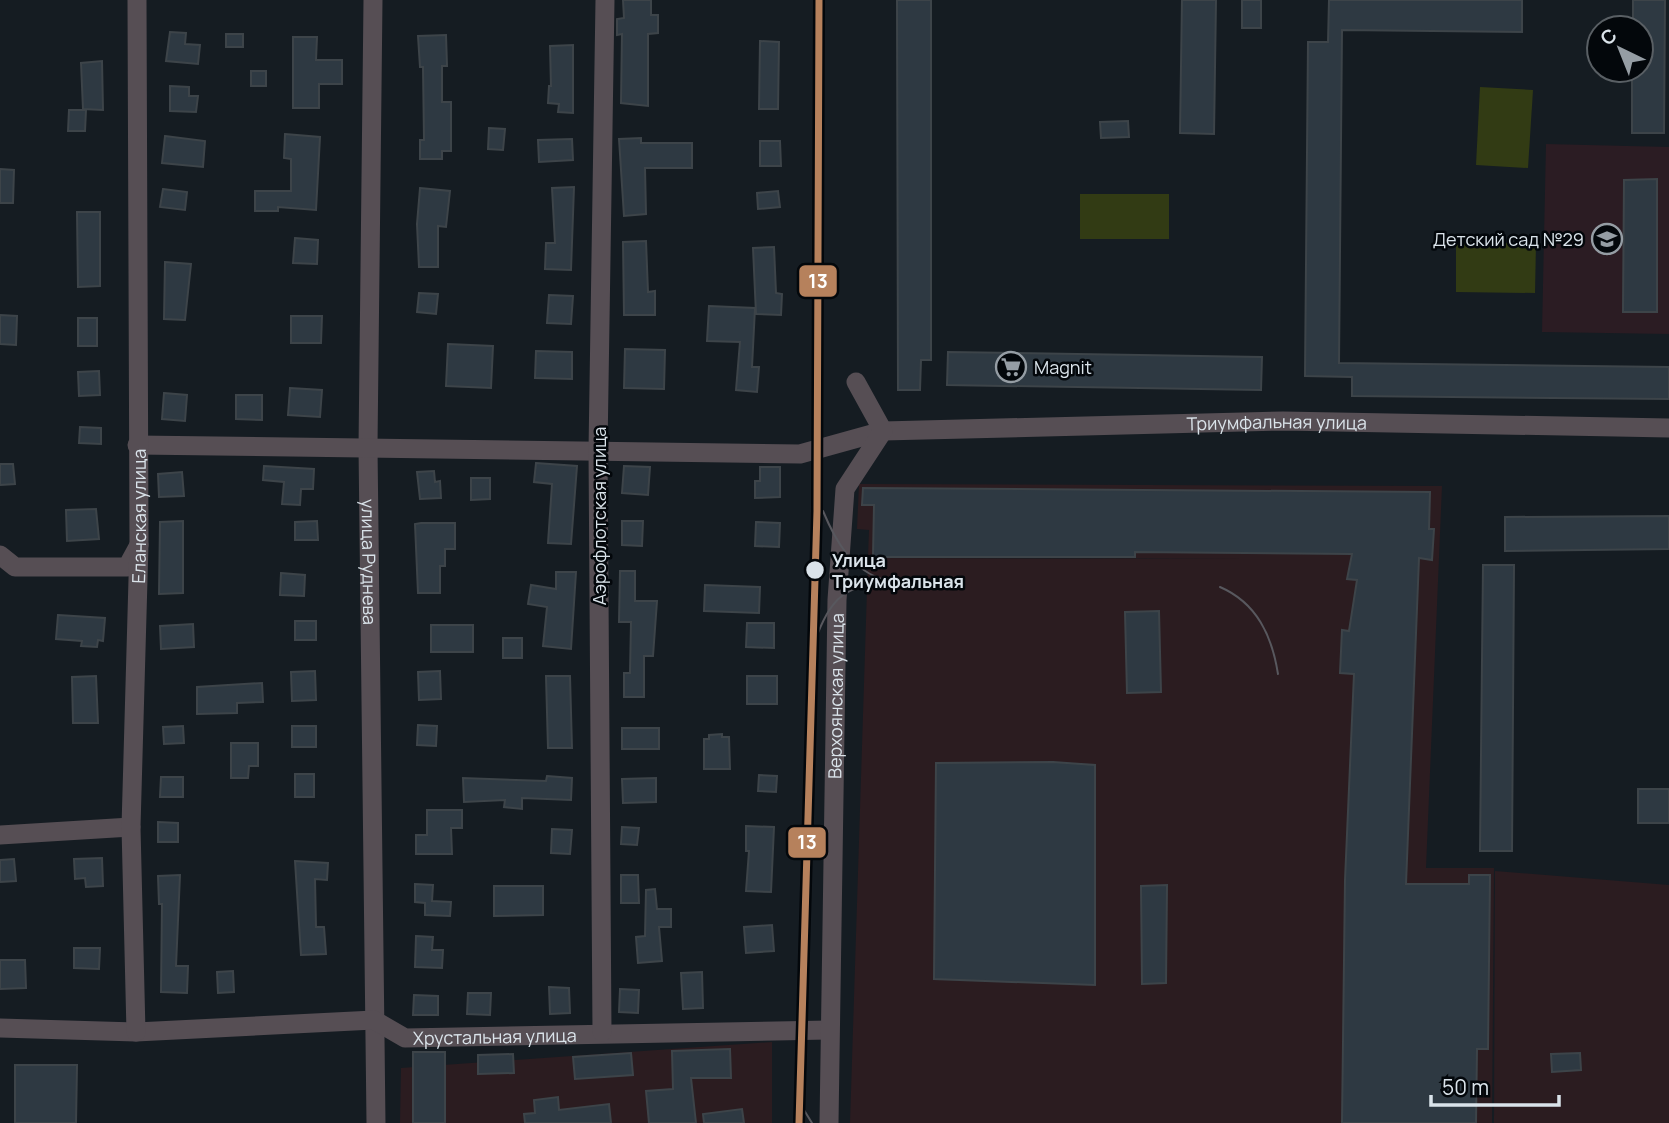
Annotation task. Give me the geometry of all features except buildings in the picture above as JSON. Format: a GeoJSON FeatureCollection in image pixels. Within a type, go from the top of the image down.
{"type":"FeatureCollection","features":[{"type":"Feature","properties":{"kind":"street","name":"Еланская улица"},"geometry":{"type":"LineString","coordinates":[[136,1032],[131,827],[139,544],[137,0]]}},
{"type":"Feature","properties":{"kind":"street","name":"улица Руднева"},"geometry":{"type":"LineString","coordinates":[[373,0],[368,447],[376,1123]]}},
{"type":"Feature","properties":{"kind":"street","name":"Аэрофлотская улица"},"geometry":{"type":"LineString","coordinates":[[602,1032],[598,450],[605,0]]}},
{"type":"Feature","properties":{"kind":"street"},"geometry":{"type":"LineString","coordinates":[[856,382],[883,431]]}},
{"type":"Feature","properties":{"kind":"street","name":"Триумфальная улица"},"geometry":{"type":"LineString","coordinates":[[137,445],[800,454],[883,431],[1283,421],[1669,428]]}},
{"type":"Feature","properties":{"kind":"street","name":"Верхоянская улица"},"geometry":{"type":"LineString","coordinates":[[829,1123],[837,600],[845,489],[883,431]]}},
{"type":"Feature","properties":{"kind":"street"},"geometry":{"type":"LineString","coordinates":[[0,555],[15,567],[127,567],[139,544]]}},
{"type":"Feature","properties":{"kind":"street"},"geometry":{"type":"LineString","coordinates":[[0,835],[131,827]]}},
{"type":"Feature","properties":{"kind":"street"},"geometry":{"type":"LineString","coordinates":[[0,1028],[136,1032],[373,1020]]}},
{"type":"Feature","properties":{"kind":"street","name":"Хрустальная улица"},"geometry":{"type":"LineString","coordinates":[[373,1020],[405,1038],[602,1032],[829,1030]]}},
{"type":"Feature","properties":{"kind":"shaded area","name":"Детский сад №29"},"geometry":{"type":"Polygon","coordinates":[[[1546,144],[1669,147],[1669,334],[1542,332],[1546,144]]]}},
{"type":"Feature","properties":{"kind":"shaded area"},"geometry":{"type":"Polygon","coordinates":[[[859,484],[1442,486],[1426,868],[1494,868],[1492,1123],[850,1123],[868,558],[1251,559],[868,557],[869,530],[857,529],[859,484]]]}},
{"type":"Feature","properties":{"kind":"shaded area"},"geometry":{"type":"Polygon","coordinates":[[[1495,871],[1669,885],[1669,1123],[1494,1123],[1495,871]]]}},
{"type":"Feature","properties":{"kind":"shaded area"},"geometry":{"type":"Polygon","coordinates":[[[772,1042],[772,1123],[400,1123],[401,1068],[772,1042]]]}},
{"type":"Feature","properties":{"kind":"green space"},"geometry":{"type":"Polygon","coordinates":[[[1480,87],[1533,90],[1528,168],[1476,165],[1480,87]]]}},
{"type":"Feature","properties":{"kind":"green space"},"geometry":{"type":"Polygon","coordinates":[[[1080,194],[1169,194],[1169,239],[1080,239],[1080,194]]]}},
{"type":"Feature","properties":{"kind":"green space"},"geometry":{"type":"Polygon","coordinates":[[[1456,242],[1536,243],[1535,293],[1456,292],[1456,242]]]}},
{"type":"Feature","properties":{"kind":"tram line"},"geometry":{"type":"LineString","coordinates":[[823,511],[839,543],[854,562],[873,576],[885,580]]}},
{"type":"Feature","properties":{"kind":"tram line"},"geometry":{"type":"LineString","coordinates":[[814,643],[827,614],[842,596],[864,586],[895,583]]}},
{"type":"Feature","properties":{"kind":"tram line"},"geometry":{"type":"LineString","coordinates":[[1220,587],[1244,602],[1261,622],[1272,647],[1278,674]]}},
{"type":"Feature","properties":{"kind":"tram line"},"geometry":{"type":"LineString","coordinates":[[799,1102],[812,1123]]}},
{"type":"Feature","properties":{"kind":"transit line","name":"13"},"geometry":{"type":"LineString","coordinates":[[799,1123],[817,511],[819,0]]}},
{"type":"Feature","properties":{"kind":"place","name":"Детский сад №29"},"geometry":{"type":"Point","coordinates":[1607,239]}},
{"type":"Feature","properties":{"kind":"place","name":"Magnit"},"geometry":{"type":"Point","coordinates":[1011,367]}},
{"type":"Feature","properties":{"kind":"place","name":"Улица Триумфальная"},"geometry":{"type":"Point","coordinates":[815,570]}}]}
